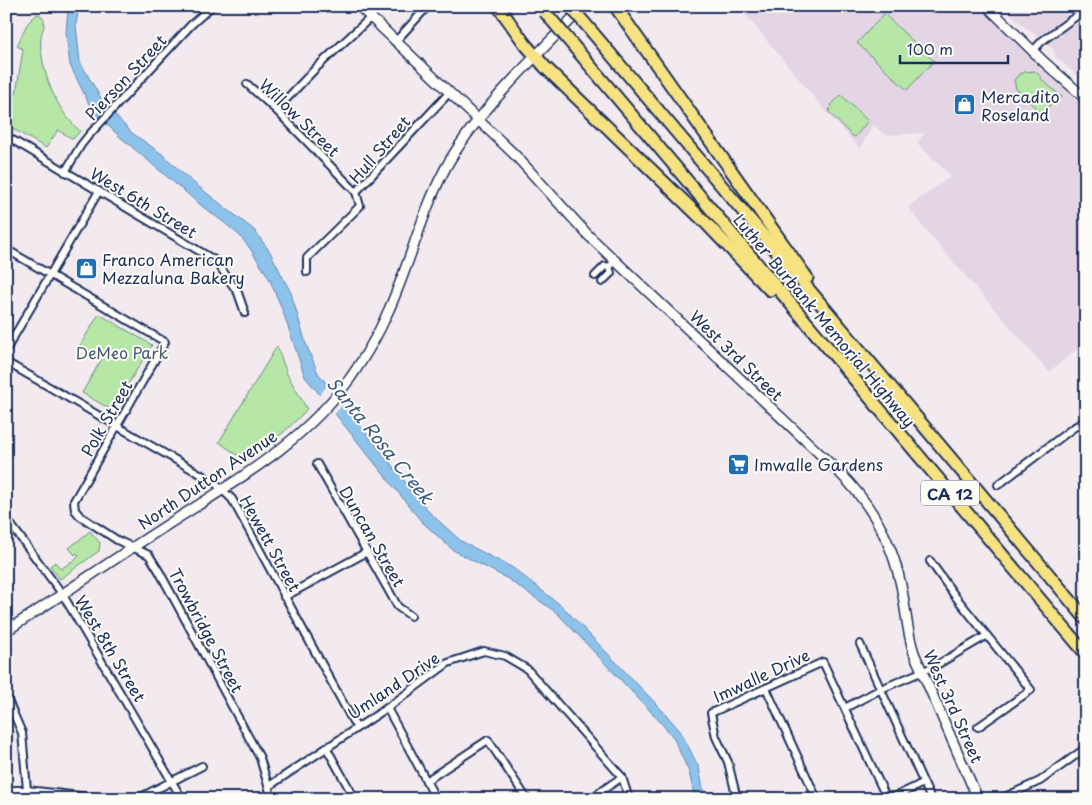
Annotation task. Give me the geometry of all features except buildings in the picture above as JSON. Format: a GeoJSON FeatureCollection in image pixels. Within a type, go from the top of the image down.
{"type":"FeatureCollection","features":[{"type":"Feature","properties":{"kind":"highway"},"geometry":{"type":"LineString","coordinates":[[498,6],[536,57],[703,220],[762,282],[814,332]]}},
{"type":"Feature","properties":{"kind":"highway","name":"Luther Burbank Memorial Highway"},"geometry":{"type":"LineString","coordinates":[[570,6],[1086,619]]}},
{"type":"Feature","properties":{"kind":"highway"},"geometry":{"type":"LineString","coordinates":[[615,6],[781,241],[834,320]]}},
{"type":"Feature","properties":{"kind":"highway","name":"Luther Burbank Memorial Highway"},"geometry":{"type":"LineString","coordinates":[[543,9],[1086,654]]}},
{"type":"Feature","properties":{"kind":"main road","name":"West 3rd Street"},"geometry":{"type":"LineString","coordinates":[[359,6],[516,156],[612,264],[700,340],[846,479],[865,503],[881,528],[895,561],[902,589],[909,638],[978,799]]}},
{"type":"Feature","properties":{"kind":"main road","name":"North Dutton Avenue"},"geometry":{"type":"LineString","coordinates":[[6,631],[276,454],[311,422],[350,377],[386,316],[439,181],[455,151],[478,120],[584,6]]}},
{"type":"Feature","properties":{"kind":"main road"},"geometry":{"type":"LineString","coordinates":[[987,6],[1086,100]]}},
{"type":"Feature","properties":{"kind":"street","name":"Pierson Street"},"geometry":{"type":"LineString","coordinates":[[65,172],[81,145],[94,129],[212,6]]}},
{"type":"Feature","properties":{"kind":"street"},"geometry":{"type":"LineString","coordinates":[[395,42],[428,6]]}},
{"type":"Feature","properties":{"kind":"street"},"geometry":{"type":"LineString","coordinates":[[1033,51],[1042,41],[1086,9]]}},
{"type":"Feature","properties":{"kind":"street"},"geometry":{"type":"LineString","coordinates":[[276,110],[316,68],[370,18]]}},
{"type":"Feature","properties":{"kind":"street","name":"Willow Street"},"geometry":{"type":"LineString","coordinates":[[247,84],[276,110],[356,192]]}},
{"type":"Feature","properties":{"kind":"street","name":"Hull Street"},"geometry":{"type":"LineString","coordinates":[[307,272],[307,258],[360,206],[356,192],[449,93]]}},
{"type":"Feature","properties":{"kind":"street","name":"West 6th Street"},"geometry":{"type":"LineString","coordinates":[[6,136],[216,261],[238,293],[245,313]]}},
{"type":"Feature","properties":{"kind":"street"},"geometry":{"type":"LineString","coordinates":[[6,350],[99,191]]}},
{"type":"Feature","properties":{"kind":"street"},"geometry":{"type":"LineString","coordinates":[[6,249],[50,275]]}},
{"type":"Feature","properties":{"kind":"street"},"geometry":{"type":"LineString","coordinates":[[596,276],[605,266],[612,264],[611,272],[602,282]]}},
{"type":"Feature","properties":{"kind":"street","name":"Polk Street"},"geometry":{"type":"LineString","coordinates":[[50,275],[165,342],[74,500],[75,510]]}},
{"type":"Feature","properties":{"kind":"street","name":"Hewett Street"},"geometry":{"type":"LineString","coordinates":[[6,362],[214,482],[232,499],[356,727]]}},
{"type":"Feature","properties":{"kind":"street"},"geometry":{"type":"LineString","coordinates":[[998,486],[1086,420]]}},
{"type":"Feature","properties":{"kind":"street","name":"Duncan Street"},"geometry":{"type":"LineString","coordinates":[[317,464],[398,607],[412,616]]}},
{"type":"Feature","properties":{"kind":"street","name":"Trowbridge Street"},"geometry":{"type":"LineString","coordinates":[[75,510],[80,516],[117,540],[149,555],[160,571],[260,758],[272,799]]}},
{"type":"Feature","properties":{"kind":"street","name":"West 8th Street"},"geometry":{"type":"LineString","coordinates":[[6,518],[63,595],[182,799]]}},
{"type":"Feature","properties":{"kind":"street"},"geometry":{"type":"LineString","coordinates":[[284,597],[367,552]]}},
{"type":"Feature","properties":{"kind":"street"},"geometry":{"type":"LineString","coordinates":[[930,561],[986,636],[1031,690],[978,727]]}},
{"type":"Feature","properties":{"kind":"street"},"geometry":{"type":"LineString","coordinates":[[886,799],[845,708],[922,672],[986,636]]}},
{"type":"Feature","properties":{"kind":"street"},"geometry":{"type":"LineString","coordinates":[[860,644],[931,799]]}},
{"type":"Feature","properties":{"kind":"street","name":"Umland Drive"},"geometry":{"type":"LineString","coordinates":[[269,786],[387,708],[448,663],[484,651],[505,656],[527,669],[622,777],[629,799]]}},
{"type":"Feature","properties":{"kind":"street","name":"Imwalle Drive"},"geometry":{"type":"LineString","coordinates":[[737,799],[728,762],[716,737],[711,713],[823,662],[845,708]]}},
{"type":"Feature","properties":{"kind":"street"},"geometry":{"type":"LineString","coordinates":[[766,688],[817,799]]}},
{"type":"Feature","properties":{"kind":"street"},"geometry":{"type":"LineString","coordinates":[[6,696],[22,733],[27,790]]}},
{"type":"Feature","properties":{"kind":"street"},"geometry":{"type":"LineString","coordinates":[[387,708],[436,799]]}},
{"type":"Feature","properties":{"kind":"street"},"geometry":{"type":"LineString","coordinates":[[426,781],[488,740],[527,799]]}},
{"type":"Feature","properties":{"kind":"street"},"geometry":{"type":"LineString","coordinates":[[326,747],[354,799]]}},
{"type":"Feature","properties":{"kind":"street"},"geometry":{"type":"LineString","coordinates":[[1000,799],[1040,781],[1084,750],[1086,753]]}},
{"type":"Feature","properties":{"kind":"street"},"geometry":{"type":"LineString","coordinates":[[137,799],[202,766]]}},
{"type":"Feature","properties":{"kind":"street"},"geometry":{"type":"LineString","coordinates":[[590,799],[622,777]]}},
{"type":"Feature","properties":{"kind":"street"},"geometry":{"type":"LineString","coordinates":[[890,799],[923,782]]}},
{"type":"Feature","properties":{"kind":"street"},"geometry":{"type":"LineString","coordinates":[[6,790],[27,790],[107,799]]}},
{"type":"Feature","properties":{"kind":"shaded area"},"geometry":{"type":"Polygon","coordinates":[[[738,6],[982,6],[1086,103],[1086,342],[1049,372],[922,226],[908,207],[951,176],[917,143],[925,133],[887,135],[873,124],[860,149],[738,6]]]}},
{"type":"Feature","properties":{"kind":"shaded area"},"geometry":{"type":"Polygon","coordinates":[[[1003,6],[1057,6],[1086,30],[1086,83],[1055,56],[1054,50],[1027,29],[1003,6]]]}},
{"type":"Feature","properties":{"kind":"green space"},"geometry":{"type":"Polygon","coordinates":[[[37,14],[41,15],[44,20],[41,49],[50,87],[66,115],[80,131],[73,139],[58,130],[46,148],[6,125],[6,109],[16,94],[23,49],[17,46],[27,24],[37,14]]]}},
{"type":"Feature","properties":{"kind":"green space"},"geometry":{"type":"Polygon","coordinates":[[[884,14],[934,61],[907,90],[857,43],[884,14]]]}},
{"type":"Feature","properties":{"kind":"green space"},"geometry":{"type":"Polygon","coordinates":[[[1035,71],[1041,79],[1062,97],[1040,112],[1016,89],[1014,80],[1020,73],[1035,71]]]}},
{"type":"Feature","properties":{"kind":"green space"},"geometry":{"type":"Polygon","coordinates":[[[841,95],[868,121],[855,137],[828,111],[841,95]]]}},
{"type":"Feature","properties":{"kind":"green space","name":"DeMeo Park"},"geometry":{"type":"Polygon","coordinates":[[[99,314],[152,345],[112,410],[82,393],[101,360],[79,347],[99,314]]]}},
{"type":"Feature","properties":{"kind":"green space"},"geometry":{"type":"Polygon","coordinates":[[[277,346],[287,374],[307,409],[278,437],[244,460],[219,442],[277,346]]]}},
{"type":"Feature","properties":{"kind":"green space"},"geometry":{"type":"Polygon","coordinates":[[[90,531],[100,543],[99,551],[60,579],[50,566],[55,562],[61,569],[73,562],[79,556],[77,553],[75,555],[69,548],[90,531]]]}},
{"type":"Feature","properties":{"kind":"water"},"geometry":{"type":"Polygon","coordinates":[[[68,6],[79,6],[76,25],[80,62],[105,105],[132,133],[162,154],[190,180],[254,230],[270,252],[291,293],[306,344],[318,373],[430,513],[461,541],[513,568],[563,607],[681,732],[699,768],[705,799],[695,799],[689,772],[673,737],[654,715],[557,613],[508,579],[453,550],[421,521],[305,377],[282,309],[269,278],[249,247],[226,224],[119,136],[96,114],[89,104],[70,65],[66,34],[68,6]]]}},
{"type":"Feature","properties":{"kind":"pier"},"geometry":{"type":"Polygon","coordinates":[[[330,382],[345,402],[333,416],[318,397],[330,382]]]}},
{"type":"Feature","properties":{"kind":"place","name":"Mercadito Roseland"},"geometry":{"type":"Point","coordinates":[965,105]}},
{"type":"Feature","properties":{"kind":"place","name":"Franco American Mezzaluna Bakery"},"geometry":{"type":"Point","coordinates":[86,268]}},
{"type":"Feature","properties":{"kind":"place","name":"Imwalle Gardens"},"geometry":{"type":"Point","coordinates":[738,464]}},
{"type":"Feature","properties":{"kind":"water label","name":"Santa Rosa Creek"},"geometry":{"type":"Point","coordinates":[381,440]}}]}
